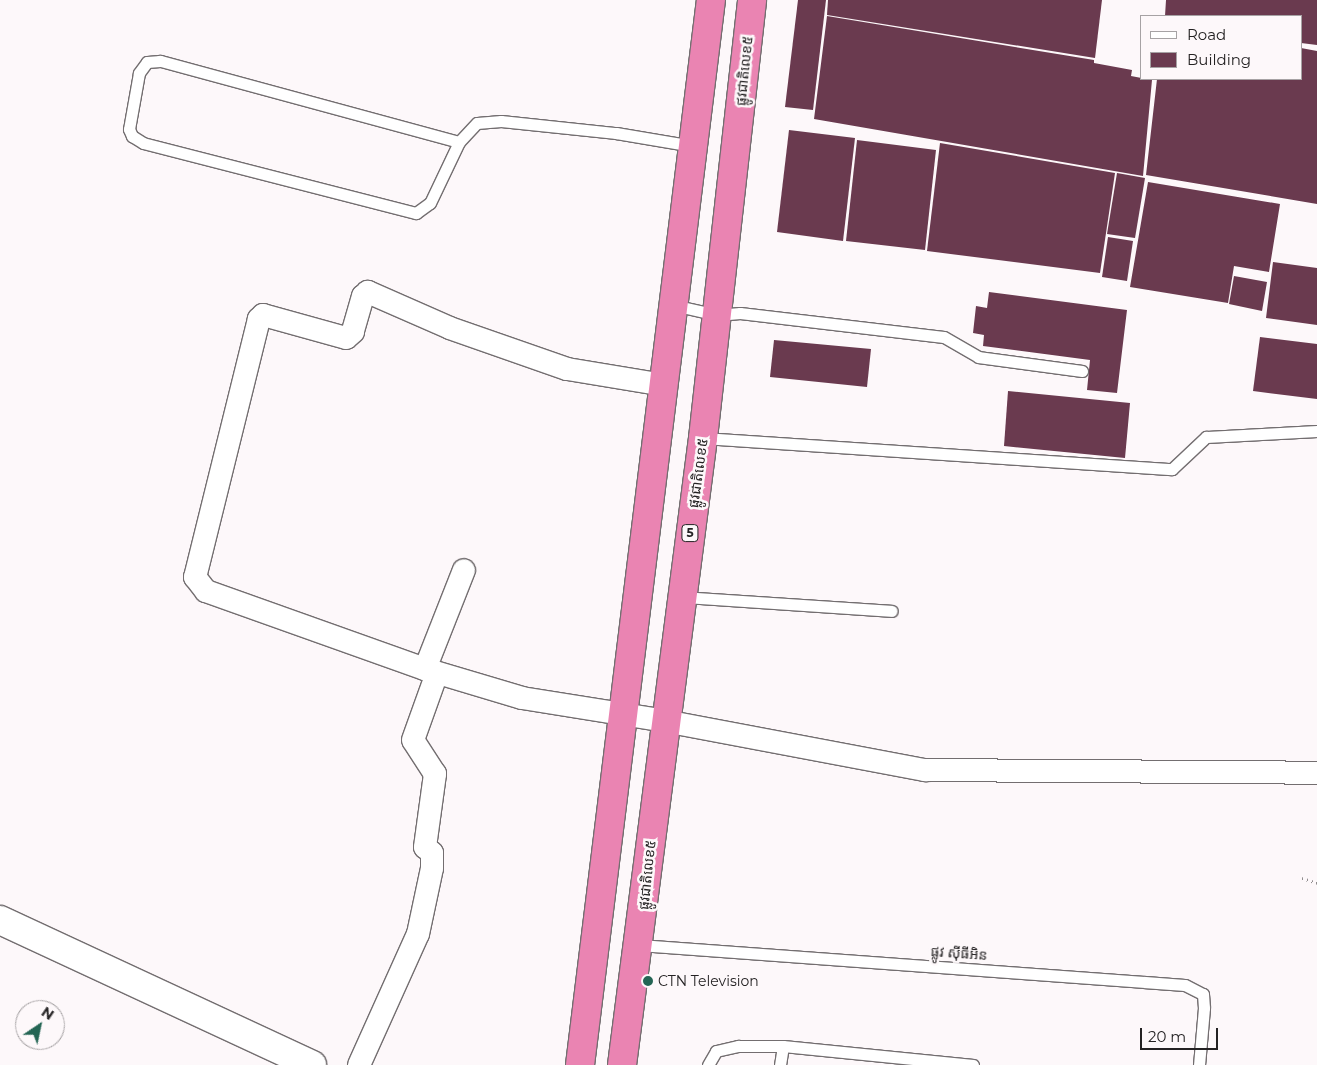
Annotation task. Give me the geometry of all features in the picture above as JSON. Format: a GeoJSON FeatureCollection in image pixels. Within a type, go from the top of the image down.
{"type":"FeatureCollection","features":[{"type":"Feature","properties":{"kind":"highway","name":"ផ្លូវជាតិលេខ៥"},"geometry":{"type":"LineString","coordinates":[[622,1065],[639,945],[664,721],[703,438],[752,0]]}},
{"type":"Feature","properties":{"kind":"highway"},"geometry":{"type":"LineString","coordinates":[[580,1065],[693,146],[706,1]]}},
{"type":"Feature","properties":{"kind":"street"},"geometry":{"type":"LineString","coordinates":[[664,385],[567,369],[450,328],[368,292],[362,296],[353,332],[346,338],[267,316],[259,320],[195,577],[206,591],[431,671],[522,698],[623,716],[664,721],[925,770],[1317,774]]}},
{"type":"Feature","properties":{"kind":"street"},"geometry":{"type":"LineString","coordinates":[[359,1065],[418,934],[432,868],[432,853],[425,848],[435,774],[413,740],[431,671],[464,570]]}},
{"type":"Feature","properties":{"kind":"street"},"geometry":{"type":"LineString","coordinates":[[0,920],[312,1065]]}},
{"type":"Feature","properties":{"kind":"lane"},"geometry":{"type":"LineString","coordinates":[[459,142],[160,61],[148,62],[139,72],[129,129],[132,136],[143,143],[416,214],[430,203],[459,142],[477,123],[501,121],[616,133],[693,146]]}},
{"type":"Feature","properties":{"kind":"lane"},"geometry":{"type":"LineString","coordinates":[[673,305],[717,315],[740,313],[944,337],[978,357],[1082,370]]}},
{"type":"Feature","properties":{"kind":"lane"},"geometry":{"type":"LineString","coordinates":[[703,438],[1172,468],[1206,437],[1317,431]]}},
{"type":"Feature","properties":{"kind":"lane"},"geometry":{"type":"LineString","coordinates":[[681,597],[892,611]]}},
{"type":"Feature","properties":{"kind":"lane","name":"ផ្លូវ ស៊ីធីអិន"},"geometry":{"type":"LineString","coordinates":[[639,945],[1185,985],[1203,994],[1204,1008],[1199,1065]]}},
{"type":"Feature","properties":{"kind":"lane"},"geometry":{"type":"LineString","coordinates":[[708,1065],[716,1051],[738,1046],[783,1046],[973,1065]]}},
{"type":"Feature","properties":{"kind":"lane"},"geometry":{"type":"LineString","coordinates":[[780,1065],[783,1046]]}},
{"type":"Feature","properties":{"kind":"path"},"geometry":{"type":"LineString","coordinates":[[1302,878],[1317,883]]}},
{"type":"Feature","properties":{"kind":"building"},"geometry":{"type":"Polygon","coordinates":[[[798,0],[826,0],[813,110],[785,107],[798,0]]]}},
{"type":"Feature","properties":{"kind":"building"},"geometry":{"type":"Polygon","coordinates":[[[828,0],[1102,0],[1095,58],[827,15],[828,0]]]}},
{"type":"Feature","properties":{"kind":"building"},"geometry":{"type":"Polygon","coordinates":[[[1166,0],[1317,0],[1317,45],[1302,43],[1302,15],[1165,15],[1166,0]]]}},
{"type":"Feature","properties":{"kind":"building"},"geometry":{"type":"Polygon","coordinates":[[[827,16],[1094,60],[1094,63],[1132,70],[1131,76],[1140,78],[1140,80],[1152,80],[1143,176],[814,119],[827,16]]]}},
{"type":"Feature","properties":{"kind":"building"},"geometry":{"type":"Polygon","coordinates":[[[1302,48],[1317,51],[1317,204],[1146,175],[1157,80],[1302,80],[1302,48]]]}},
{"type":"Feature","properties":{"kind":"building"},"geometry":{"type":"Polygon","coordinates":[[[789,130],[855,138],[843,241],[777,232],[789,130]]]}},
{"type":"Feature","properties":{"kind":"building"},"geometry":{"type":"Polygon","coordinates":[[[857,140],[936,150],[925,250],[846,241],[857,140]]]}},
{"type":"Feature","properties":{"kind":"building"},"geometry":{"type":"Polygon","coordinates":[[[940,143],[1115,173],[1100,273],[927,251],[940,143]]]}},
{"type":"Feature","properties":{"kind":"building"},"geometry":{"type":"Polygon","coordinates":[[[1117,173],[1145,178],[1135,238],[1107,234],[1117,173]]]}},
{"type":"Feature","properties":{"kind":"building"},"geometry":{"type":"Polygon","coordinates":[[[1148,182],[1280,204],[1269,272],[1234,266],[1228,303],[1130,287],[1148,182]]]}},
{"type":"Feature","properties":{"kind":"building"},"geometry":{"type":"Polygon","coordinates":[[[1108,237],[1133,241],[1127,281],[1102,277],[1108,237]]]}},
{"type":"Feature","properties":{"kind":"building"},"geometry":{"type":"Polygon","coordinates":[[[1273,262],[1317,268],[1317,325],[1266,318],[1273,262]]]}},
{"type":"Feature","properties":{"kind":"building"},"geometry":{"type":"Polygon","coordinates":[[[1234,276],[1267,282],[1262,311],[1229,304],[1234,276]]]}},
{"type":"Feature","properties":{"kind":"building"},"geometry":{"type":"Polygon","coordinates":[[[989,292],[1127,310],[1117,393],[1087,390],[1090,360],[983,346],[984,335],[973,333],[976,306],[987,308],[989,292]]]}},
{"type":"Feature","properties":{"kind":"building"},"geometry":{"type":"Polygon","coordinates":[[[1260,337],[1317,344],[1317,399],[1253,391],[1260,337]]]}},
{"type":"Feature","properties":{"kind":"building"},"geometry":{"type":"Polygon","coordinates":[[[774,340],[871,349],[867,387],[770,377],[774,340]]]}},
{"type":"Feature","properties":{"kind":"building"},"geometry":{"type":"Polygon","coordinates":[[[1008,391],[1130,403],[1125,458],[1004,446],[1008,391]]]}},
{"type":"Feature","properties":{"kind":"place","name":"CTN Television"},"geometry":{"type":"Point","coordinates":[648,981]}}]}
